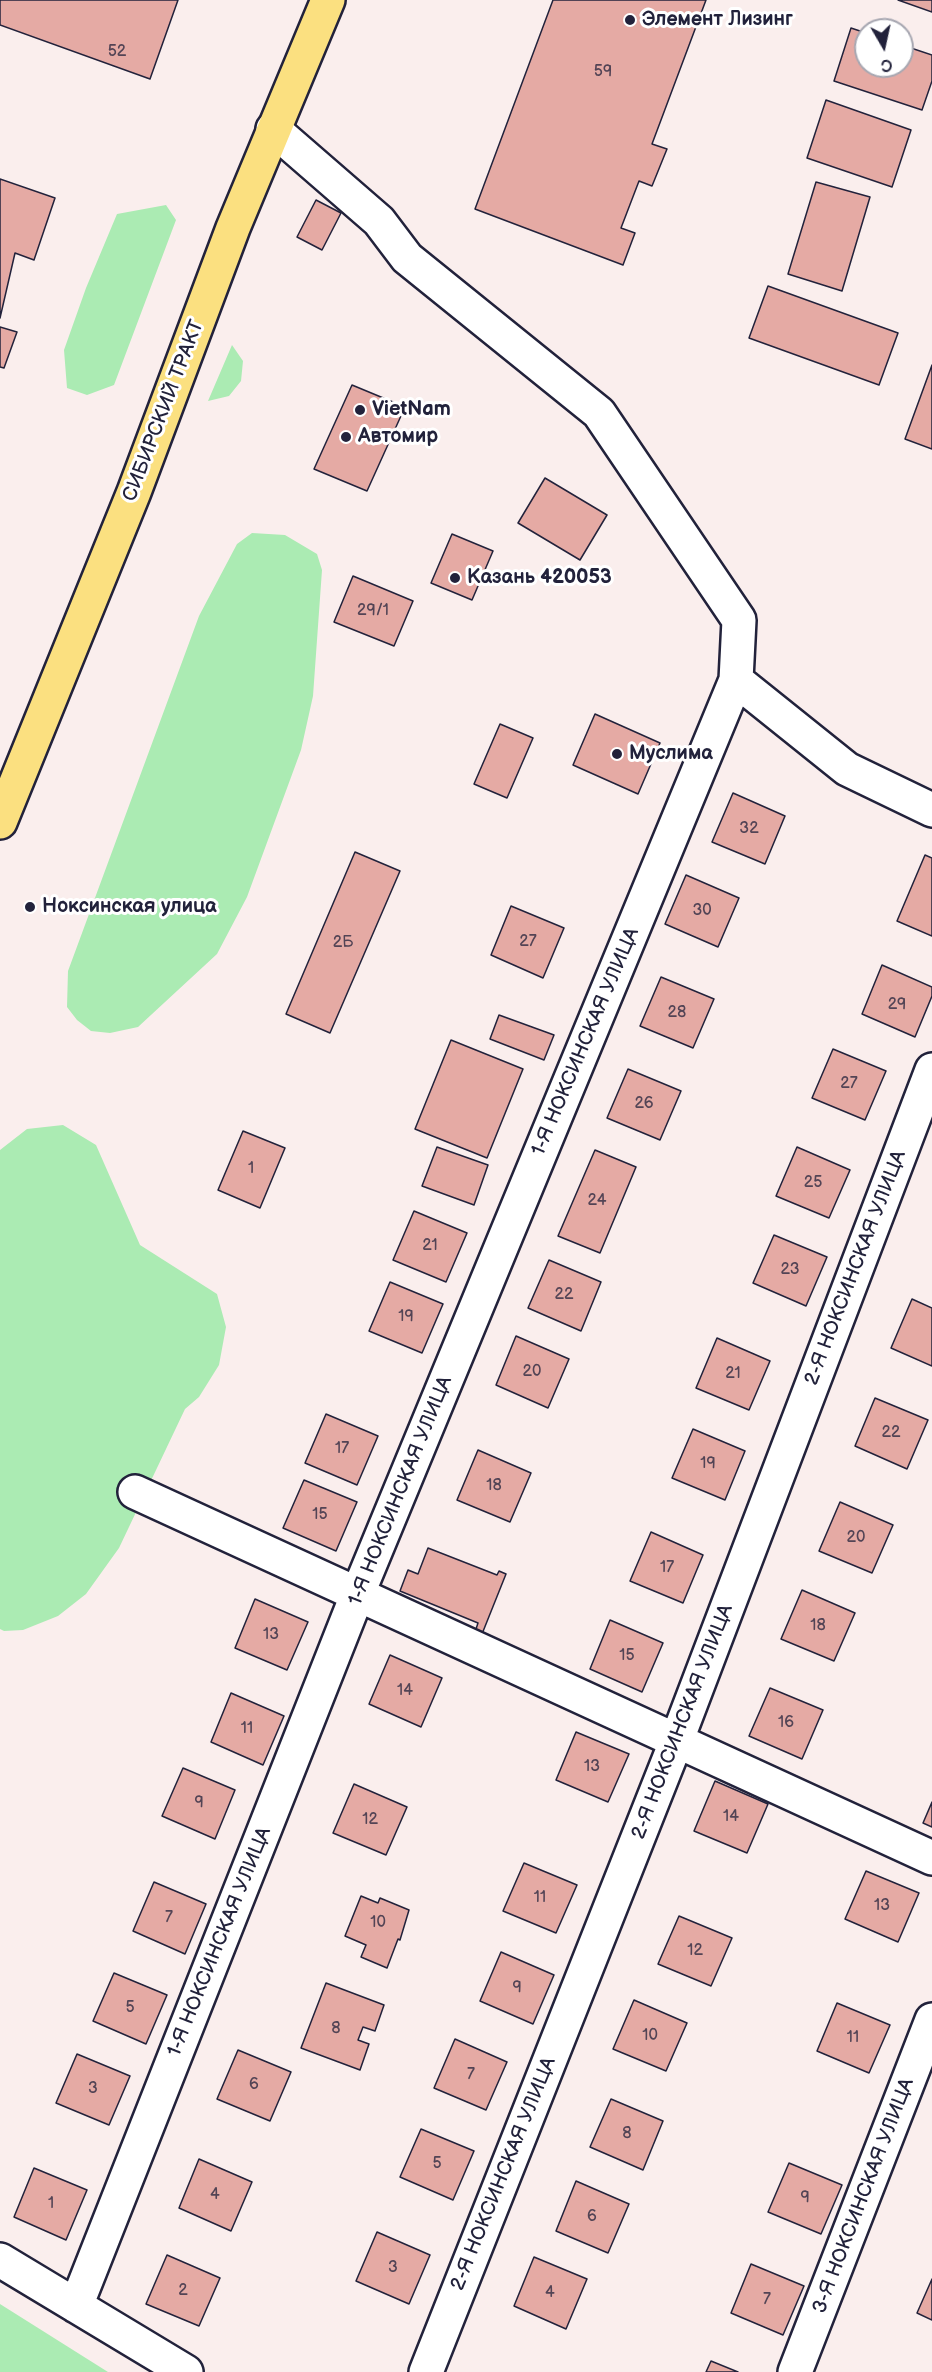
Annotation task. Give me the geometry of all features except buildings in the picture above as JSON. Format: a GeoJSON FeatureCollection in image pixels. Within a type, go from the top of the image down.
{"type":"FeatureCollection","features":[{"type":"Feature","properties":{"kind":"main road","name":"СИБИРСКИЙ ТРАКТ"},"geometry":{"type":"LineString","coordinates":[[0,822],[134,492],[233,228],[328,0]]}},
{"type":"Feature","properties":{"kind":"street","name":"1-Я НОКСИНСКАЯ УЛИЦА"},"geometry":{"type":"LineString","coordinates":[[76,2306],[358,1593],[736,680],[739,620],[599,413],[406,258],[379,221],[273,129]]}},
{"type":"Feature","properties":{"kind":"street"},"geometry":{"type":"LineString","coordinates":[[736,680],[847,769],[932,810]]}},
{"type":"Feature","properties":{"kind":"street","name":"2-Я НОКСИНСКАЯ УЛИЦА"},"geometry":{"type":"LineString","coordinates":[[426,2372],[676,1742],[932,1070]]}},
{"type":"Feature","properties":{"kind":"street"},"geometry":{"type":"LineString","coordinates":[[135,1492],[932,1858]]}},
{"type":"Feature","properties":{"kind":"street","name":"3-Я НОКСИНСКАЯ УЛИЦА"},"geometry":{"type":"LineString","coordinates":[[795,2372],[932,2020]]}},
{"type":"Feature","properties":{"kind":"street"},"geometry":{"type":"LineString","coordinates":[[0,2260],[186,2372]]}},
{"type":"Feature","properties":{"kind":"green space"},"geometry":{"type":"Polygon","coordinates":[[[166,205],[176,220],[114,385],[87,395],[67,388],[64,350],[86,288],[117,214],[166,205]]]}},
{"type":"Feature","properties":{"kind":"green space"},"geometry":{"type":"Polygon","coordinates":[[[232,345],[243,361],[241,381],[229,396],[208,401],[232,345]]]}},
{"type":"Feature","properties":{"kind":"green space"},"geometry":{"type":"Polygon","coordinates":[[[252,533],[285,535],[317,554],[322,570],[313,696],[301,750],[247,897],[217,954],[138,1027],[110,1033],[91,1031],[77,1020],[67,1007],[68,971],[199,616],[237,544],[252,533]]]}},
{"type":"Feature","properties":{"kind":"green space"},"geometry":{"type":"Polygon","coordinates":[[[63,1125],[96,1145],[140,1245],[217,1294],[226,1327],[219,1365],[199,1397],[185,1409],[119,1548],[86,1594],[58,1616],[23,1630],[4,1631],[0,1629],[0,1150],[27,1129],[63,1125]]]}},
{"type":"Feature","properties":{"kind":"green space"},"geometry":{"type":"Polygon","coordinates":[[[0,2304],[108,2372],[0,2372],[0,2304]]]}},
{"type":"Feature","properties":{"kind":"place","name":"Элемент Лизинг"},"geometry":{"type":"Point","coordinates":[630,20]}},
{"type":"Feature","properties":{"kind":"place","name":"VietNam"},"geometry":{"type":"Point","coordinates":[360,410]}},
{"type":"Feature","properties":{"kind":"place","name":"Автомир"},"geometry":{"type":"Point","coordinates":[346,437]}},
{"type":"Feature","properties":{"kind":"place","name":"Казань 420053"},"geometry":{"type":"Point","coordinates":[455,578]}},
{"type":"Feature","properties":{"kind":"place","name":"Муслима"},"geometry":{"type":"Point","coordinates":[617,754]}},
{"type":"Feature","properties":{"kind":"place","name":"Ноксинская улица"},"geometry":{"type":"Point","coordinates":[30,907]}}]}
